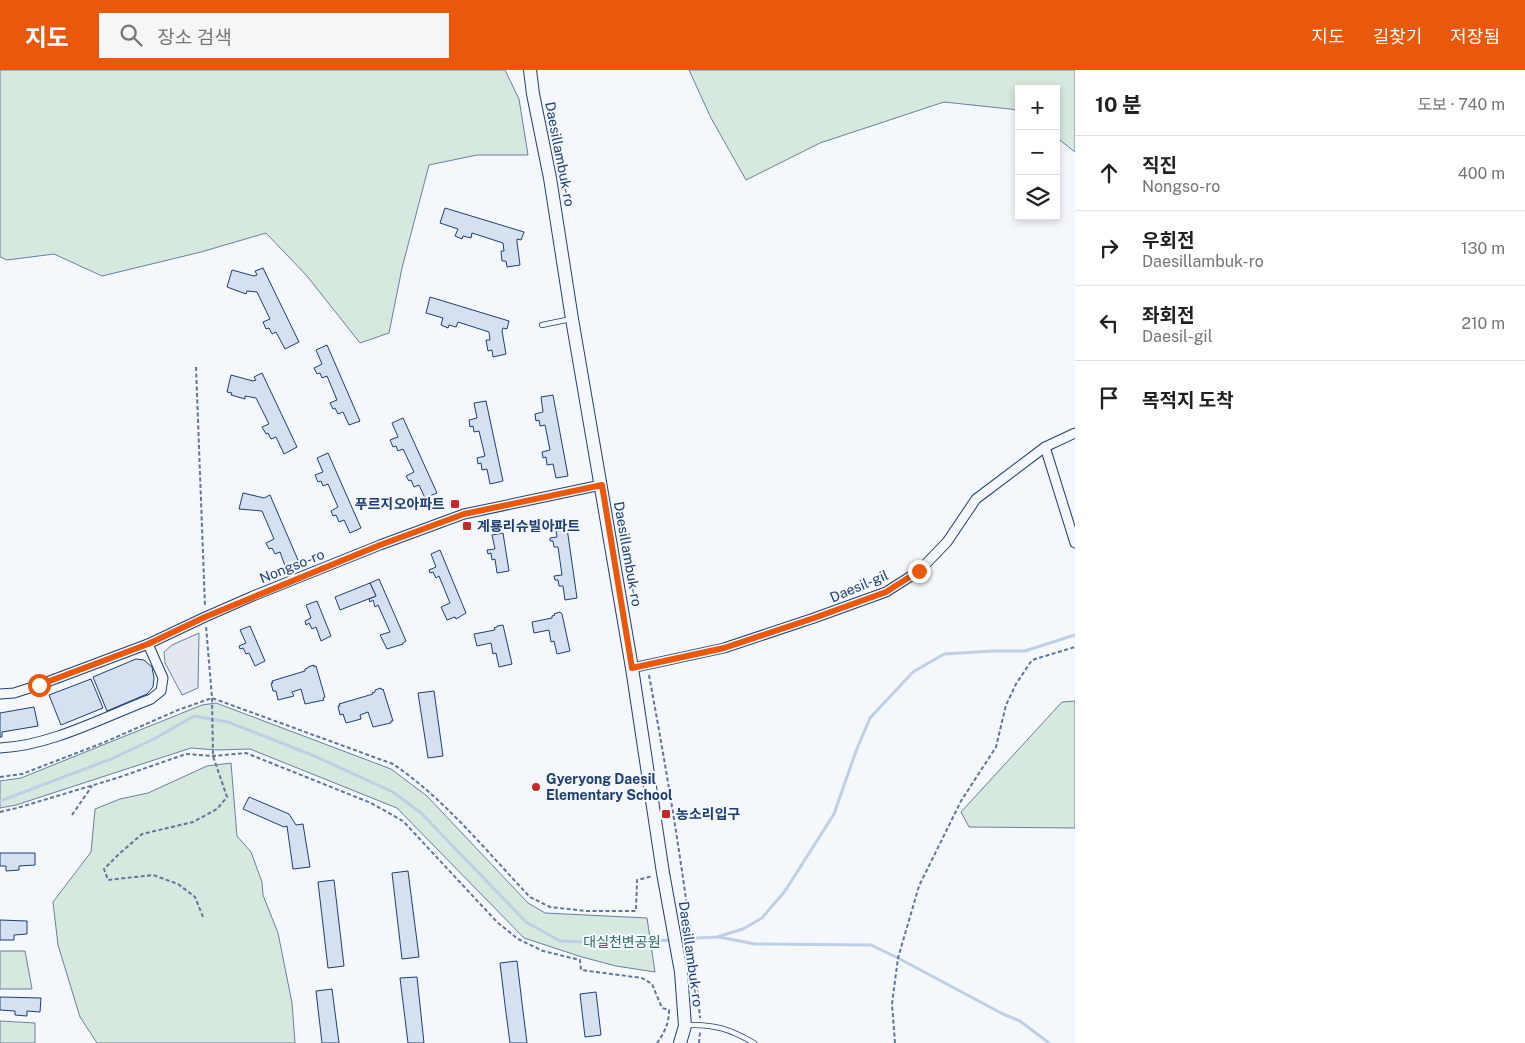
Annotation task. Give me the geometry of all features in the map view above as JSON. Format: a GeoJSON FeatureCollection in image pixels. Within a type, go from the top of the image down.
{"type":"FeatureCollection","features":[{"type":"Feature","properties":{"kind":"street","name":"Daesillambuk-ro"},"geometry":{"type":"LineString","coordinates":[[530,70],[602,485],[681,972],[685,1026],[680,1043]]}},
{"type":"Feature","properties":{"kind":"street","name":"Daesil-gil"},"geometry":{"type":"LineString","coordinates":[[632,668],[724,648],[886,592],[919,571],[947,542],[976,499],[1045,447],[1075,434]]}},
{"type":"Feature","properties":{"kind":"street"},"geometry":{"type":"LineString","coordinates":[[1045,447],[1075,542]]}},
{"type":"Feature","properties":{"kind":"street","name":"Nongso-ro"},"geometry":{"type":"LineString","coordinates":[[0,694],[14,693],[39,685],[148,644],[205,617],[380,545],[464,514],[602,485]]}},
{"type":"Feature","properties":{"kind":"street"},"geometry":{"type":"LineString","coordinates":[[0,748],[31,745],[56,737],[151,699],[161,691],[163,678],[148,644]]}},
{"type":"Feature","properties":{"kind":"lane"},"geometry":{"type":"LineString","coordinates":[[542,325],[572,319]]}},
{"type":"Feature","properties":{"kind":"lane"},"geometry":{"type":"LineString","coordinates":[[685,1026],[707,1025],[737,1033],[754,1043]]}},
{"type":"Feature","properties":{"kind":"path"},"geometry":{"type":"LineString","coordinates":[[196,367],[205,617],[212,698],[212,742],[214,756],[227,797],[218,809],[193,822],[142,834],[118,854],[104,869],[108,880],[153,875],[178,884],[195,897],[202,917]]}},
{"type":"Feature","properties":{"kind":"path"},"geometry":{"type":"LineString","coordinates":[[895,1043],[892,1004],[898,958],[919,886],[961,801],[996,747],[1006,705],[1016,684],[1032,660],[1075,647]]}},
{"type":"Feature","properties":{"kind":"path"},"geometry":{"type":"LineString","coordinates":[[649,675],[670,792],[696,971],[700,1018]]}},
{"type":"Feature","properties":{"kind":"path"},"geometry":{"type":"LineString","coordinates":[[0,777],[22,774],[212,698],[393,764],[437,799],[530,897],[550,907],[586,911],[636,911],[637,880],[664,873]]}},
{"type":"Feature","properties":{"kind":"path"},"geometry":{"type":"LineString","coordinates":[[0,812],[92,785],[186,754],[214,756],[246,753],[371,803],[403,821],[497,922],[518,939],[543,951],[580,960],[581,970],[642,978],[652,984],[662,1008],[670,1010],[665,1033],[657,1043]]}},
{"type":"Feature","properties":{"kind":"path"},"geometry":{"type":"LineString","coordinates":[[72,815],[92,785]]}},
{"type":"Feature","properties":{"kind":"path"},"geometry":{"type":"LineString","coordinates":[[699,1043],[700,1032]]}},
{"type":"Feature","properties":{"kind":"green space"},"geometry":{"type":"Polygon","coordinates":[[[0,70],[505,70],[519,99],[528,155],[477,155],[429,165],[402,268],[389,333],[360,343],[307,276],[266,233],[201,252],[102,276],[54,254],[7,260],[0,257],[0,70]]]}},
{"type":"Feature","properties":{"kind":"green space"},"geometry":{"type":"Polygon","coordinates":[[[689,70],[1075,70],[1075,152],[1060,140],[1060,85],[1015,85],[1015,110],[944,102],[820,143],[746,180],[711,118],[689,70]]]}},
{"type":"Feature","properties":{"kind":"green space"},"geometry":{"type":"Polygon","coordinates":[[[1075,701],[1075,828],[969,827],[961,812],[1062,702],[1075,701]]]}},
{"type":"Feature","properties":{"kind":"green space","name":"대실천변공원"},"geometry":{"type":"Polygon","coordinates":[[[216,703],[391,769],[427,796],[528,903],[545,913],[647,918],[655,972],[616,966],[524,938],[397,808],[250,749],[217,750],[191,748],[16,805],[0,808],[0,781],[21,778],[202,705],[216,703]]]}},
{"type":"Feature","properties":{"kind":"green space"},"geometry":{"type":"Polygon","coordinates":[[[231,763],[237,836],[251,852],[262,882],[263,895],[278,933],[292,1003],[295,1043],[97,1043],[80,1017],[58,945],[53,902],[91,852],[95,809],[120,799],[148,793],[207,766],[231,763]]]}},
{"type":"Feature","properties":{"kind":"green space"},"geometry":{"type":"Polygon","coordinates":[[[0,951],[25,951],[32,989],[0,989],[0,951]]]}},
{"type":"Feature","properties":{"kind":"green space"},"geometry":{"type":"Polygon","coordinates":[[[0,1021],[35,1023],[35,1043],[0,1043],[0,1021]]]}},
{"type":"Feature","properties":{"kind":"shaded area"},"geometry":{"type":"Polygon","coordinates":[[[199,633],[198,688],[182,695],[165,663],[164,652],[172,645],[199,633]]]}},
{"type":"Feature","properties":{"kind":"building"},"geometry":{"type":"Polygon","coordinates":[[[445,208],[524,232],[521,240],[517,239],[520,265],[507,267],[506,261],[502,261],[501,251],[504,251],[503,243],[472,233],[471,238],[463,236],[462,239],[455,236],[458,229],[440,223],[445,208]]]}},
{"type":"Feature","properties":{"kind":"building"},"geometry":{"type":"Polygon","coordinates":[[[263,268],[299,342],[285,349],[276,332],[272,334],[269,328],[266,329],[263,322],[270,319],[257,292],[247,291],[246,294],[227,287],[232,270],[254,276],[257,275],[255,271],[263,268]]]}},
{"type":"Feature","properties":{"kind":"building"},"geometry":{"type":"Polygon","coordinates":[[[430,297],[509,321],[507,329],[503,328],[502,331],[506,354],[493,357],[492,350],[488,351],[486,340],[490,340],[489,332],[458,322],[456,327],[449,325],[448,328],[441,325],[443,318],[426,313],[430,297]]]}},
{"type":"Feature","properties":{"kind":"building"},"geometry":{"type":"Polygon","coordinates":[[[327,345],[360,421],[349,425],[343,412],[338,414],[330,403],[337,400],[327,376],[322,378],[320,373],[317,374],[314,368],[322,364],[316,350],[327,345]]]}},
{"type":"Feature","properties":{"kind":"building"},"geometry":{"type":"Polygon","coordinates":[[[262,373],[297,447],[284,454],[276,437],[271,439],[262,427],[269,424],[256,398],[245,396],[245,399],[227,392],[231,375],[253,381],[256,380],[254,377],[262,373]]]}},
{"type":"Feature","properties":{"kind":"building"},"geometry":{"type":"Polygon","coordinates":[[[553,395],[568,476],[556,478],[553,464],[547,465],[546,457],[543,458],[542,452],[550,450],[545,425],[540,426],[539,420],[536,421],[535,414],[543,412],[541,397],[553,395]]]}},
{"type":"Feature","properties":{"kind":"building"},"geometry":{"type":"Polygon","coordinates":[[[486,401],[503,481],[490,484],[487,469],[482,470],[481,463],[478,464],[477,458],[485,456],[479,431],[474,432],[473,426],[470,427],[469,420],[477,418],[474,403],[486,401]]]}},
{"type":"Feature","properties":{"kind":"building"},"geometry":{"type":"Polygon","coordinates":[[[403,418],[437,493],[425,498],[419,485],[414,487],[411,480],[409,481],[406,476],[414,472],[403,449],[398,451],[396,446],[393,447],[390,440],[398,437],[392,423],[403,418]]]}},
{"type":"Feature","properties":{"kind":"building"},"geometry":{"type":"Polygon","coordinates":[[[328,453],[361,528],[350,533],[344,520],[339,522],[336,515],[333,516],[331,511],[338,507],[328,484],[323,486],[321,481],[318,482],[315,475],[323,472],[317,458],[328,453]]]}},
{"type":"Feature","properties":{"kind":"building"},"geometry":{"type":"Polygon","coordinates":[[[243,493],[264,498],[270,495],[298,560],[285,566],[280,552],[275,554],[272,548],[269,549],[266,543],[274,539],[262,511],[239,509],[243,493]]]}},
{"type":"Feature","properties":{"kind":"building"},"geometry":{"type":"Polygon","coordinates":[[[566,521],[577,598],[565,600],[563,586],[559,586],[558,580],[555,580],[554,576],[562,575],[558,547],[554,547],[553,541],[550,541],[550,538],[557,537],[555,523],[566,521]]]}},
{"type":"Feature","properties":{"kind":"building"},"geometry":{"type":"Polygon","coordinates":[[[503,533],[509,571],[497,573],[495,559],[492,560],[491,553],[488,554],[487,550],[495,549],[492,535],[503,533]]]}},
{"type":"Feature","properties":{"kind":"building"},"geometry":{"type":"Polygon","coordinates":[[[440,550],[466,613],[456,619],[455,617],[447,620],[441,607],[450,603],[439,576],[436,578],[433,572],[430,573],[429,570],[436,567],[431,554],[440,550]]]}},
{"type":"Feature","properties":{"kind":"building"},"geometry":{"type":"Polygon","coordinates":[[[379,579],[406,641],[403,644],[387,649],[380,635],[390,632],[378,605],[375,607],[373,600],[370,602],[369,599],[376,596],[370,583],[379,579]]]}},
{"type":"Feature","properties":{"kind":"building"},"geometry":{"type":"Polygon","coordinates":[[[370,583],[376,596],[340,610],[335,597],[370,583]]]}},
{"type":"Feature","properties":{"kind":"building"},"geometry":{"type":"Polygon","coordinates":[[[317,601],[331,636],[321,641],[316,627],[312,629],[309,623],[306,625],[305,621],[311,618],[306,605],[317,601]]]}},
{"type":"Feature","properties":{"kind":"building"},"geometry":{"type":"Polygon","coordinates":[[[560,612],[570,651],[557,654],[554,641],[551,642],[549,630],[534,633],[532,622],[552,618],[554,614],[560,612]]]}},
{"type":"Feature","properties":{"kind":"building"},"geometry":{"type":"Polygon","coordinates":[[[503,625],[512,664],[499,667],[496,653],[493,654],[491,643],[477,646],[474,634],[495,630],[494,628],[497,626],[503,625]]]}},
{"type":"Feature","properties":{"kind":"building"},"geometry":{"type":"Polygon","coordinates":[[[250,626],[265,661],[255,666],[249,653],[246,654],[243,648],[240,649],[239,646],[246,643],[240,630],[250,626]]]}},
{"type":"Feature","properties":{"kind":"building"},"geometry":{"type":"Polygon","coordinates":[[[136,659],[144,660],[152,667],[153,687],[147,694],[107,711],[93,677],[136,659]]]}},
{"type":"Feature","properties":{"kind":"building"},"geometry":{"type":"Polygon","coordinates":[[[314,665],[314,667],[316,666],[325,697],[323,698],[324,700],[305,704],[301,689],[292,692],[294,696],[278,700],[276,691],[273,691],[272,681],[305,671],[308,667],[314,665]]]}},
{"type":"Feature","properties":{"kind":"building"},"geometry":{"type":"Polygon","coordinates":[[[91,679],[103,708],[61,725],[49,695],[91,679]]]}},
{"type":"Feature","properties":{"kind":"building"},"geometry":{"type":"Polygon","coordinates":[[[383,689],[393,721],[391,723],[373,727],[368,712],[360,715],[361,719],[346,723],[343,714],[340,715],[339,704],[373,694],[375,690],[383,689]]]}},
{"type":"Feature","properties":{"kind":"building"},"geometry":{"type":"Polygon","coordinates":[[[434,691],[443,756],[428,758],[418,693],[434,691]]]}},
{"type":"Feature","properties":{"kind":"building"},"geometry":{"type":"Polygon","coordinates":[[[34,707],[38,726],[2,732],[2,737],[0,737],[0,713],[34,707]]]}},
{"type":"Feature","properties":{"kind":"building"},"geometry":{"type":"Polygon","coordinates":[[[249,797],[289,814],[296,825],[303,824],[310,867],[293,869],[287,826],[284,827],[243,809],[249,797]]]}},
{"type":"Feature","properties":{"kind":"building"},"geometry":{"type":"Polygon","coordinates":[[[0,853],[35,853],[35,865],[19,866],[19,870],[6,871],[6,866],[0,866],[0,853]]]}},
{"type":"Feature","properties":{"kind":"building"},"geometry":{"type":"Polygon","coordinates":[[[408,871],[419,957],[402,959],[392,873],[408,871]]]}},
{"type":"Feature","properties":{"kind":"building"},"geometry":{"type":"Polygon","coordinates":[[[334,880],[344,966],[328,968],[318,882],[334,880]]]}},
{"type":"Feature","properties":{"kind":"building"},"geometry":{"type":"Polygon","coordinates":[[[0,920],[27,921],[27,934],[14,935],[14,940],[0,940],[0,920]]]}},
{"type":"Feature","properties":{"kind":"building"},"geometry":{"type":"Polygon","coordinates":[[[517,961],[527,1043],[510,1043],[505,1005],[500,963],[517,961]]]}},
{"type":"Feature","properties":{"kind":"building"},"geometry":{"type":"Polygon","coordinates":[[[417,977],[424,1043],[408,1043],[400,978],[417,977]]]}},
{"type":"Feature","properties":{"kind":"building"},"geometry":{"type":"Polygon","coordinates":[[[332,989],[339,1043],[322,1043],[316,991],[332,989]]]}},
{"type":"Feature","properties":{"kind":"building"},"geometry":{"type":"Polygon","coordinates":[[[596,992],[601,1035],[585,1037],[580,994],[596,992]]]}},
{"type":"Feature","properties":{"kind":"building"},"geometry":{"type":"Polygon","coordinates":[[[0,997],[41,998],[40,1012],[27,1011],[27,1016],[15,1015],[15,1011],[0,1010],[0,997]]]}},
{"type":"Feature","properties":{"kind":"waterway"},"geometry":{"type":"LineString","coordinates":[[679,939],[717,937],[743,929],[762,918],[785,891],[834,814],[856,751],[870,718],[913,672],[944,654],[1025,651],[1075,635]]}},
{"type":"Feature","properties":{"kind":"waterway"},"geometry":{"type":"LineString","coordinates":[[0,801],[111,759],[154,739],[194,716],[228,722],[312,755],[393,792],[421,813],[526,922],[560,941],[612,943],[673,940]]}},
{"type":"Feature","properties":{"kind":"waterway"},"geometry":{"type":"LineString","coordinates":[[719,937],[755,944],[871,945],[1020,1021],[1049,1043]]}},
{"type":"Feature","properties":{"kind":"place","name":"푸르지오아파트"},"geometry":{"type":"Point","coordinates":[455,504]}},
{"type":"Feature","properties":{"kind":"place","name":"계룡리슈빌아파트"},"geometry":{"type":"Point","coordinates":[467,526]}},
{"type":"Feature","properties":{"kind":"place","name":"Gyeryong Daesil Elementary School"},"geometry":{"type":"Point","coordinates":[536,787]}},
{"type":"Feature","properties":{"kind":"place","name":"농소리입구"},"geometry":{"type":"Point","coordinates":[666,814]}},
{"type":"Feature","properties":{"kind":"route"},"geometry":{"type":"LineString","coordinates":[[39,685],[148,644],[253,596],[380,545],[464,514],[602,485],[632,668],[724,648],[814,618],[886,592],[919,571]]}}]}
